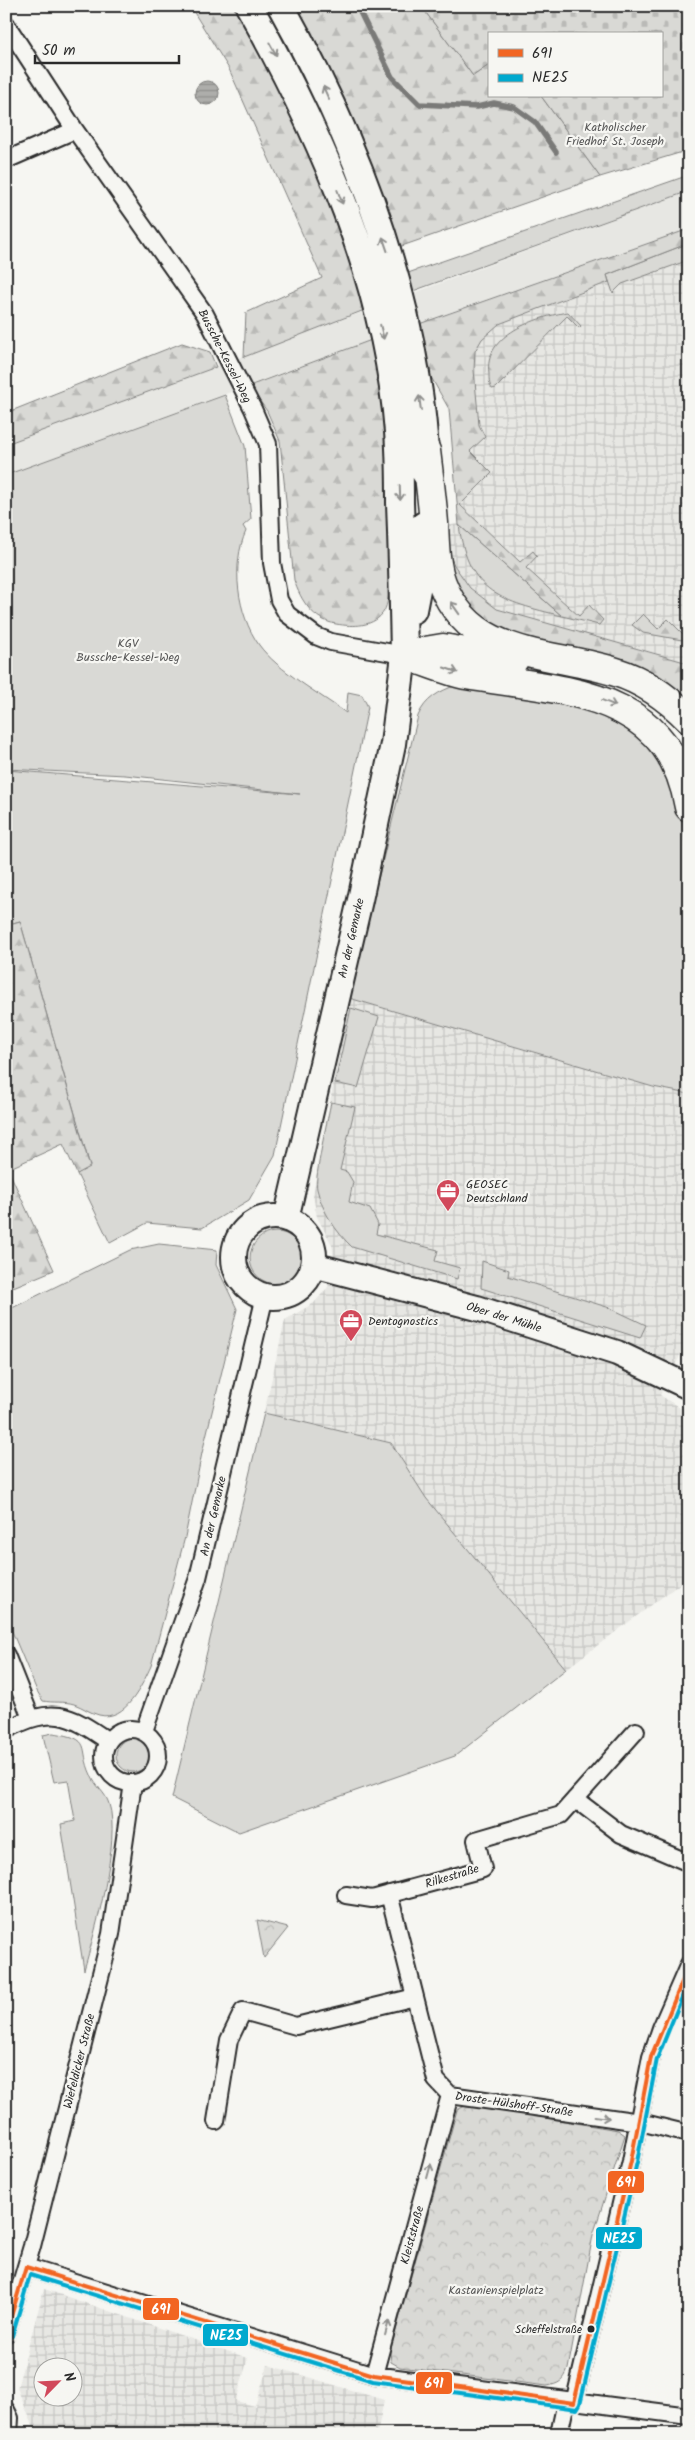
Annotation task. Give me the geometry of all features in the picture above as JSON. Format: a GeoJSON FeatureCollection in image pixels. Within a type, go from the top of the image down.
{"type":"FeatureCollection","features":[{"type":"Feature","properties":{"kind":"highway"},"geometry":{"type":"LineString","coordinates":[[426,451],[439,572],[452,605],[470,625],[495,641],[559,660],[600,667],[638,681],[666,698],[689,719]]}},
{"type":"Feature","properties":{"kind":"highway"},"geometry":{"type":"LineString","coordinates":[[404,655],[443,648],[515,660],[559,660]]}},
{"type":"Feature","properties":{"kind":"highway"},"geometry":{"type":"LineString","coordinates":[[404,655],[464,675],[582,694],[607,701],[628,711],[651,729],[668,750],[682,778],[689,807]]}},
{"type":"Feature","properties":{"kind":"main road"},"geometry":{"type":"LineString","coordinates":[[250,6],[288,75],[320,143],[370,284],[387,354],[398,432],[404,655]]}},
{"type":"Feature","properties":{"kind":"main road"},"geometry":{"type":"LineString","coordinates":[[281,6],[313,65],[356,159],[399,285],[408,320],[426,451],[422,564],[404,655]]}},
{"type":"Feature","properties":{"kind":"street","name":"Bussche-Kessel-Weg"},"geometry":{"type":"LineString","coordinates":[[6,24],[75,130],[206,314],[262,428],[270,461],[272,563],[279,600],[287,614],[316,636],[331,642],[404,655]]}},
{"type":"Feature","properties":{"kind":"street"},"geometry":{"type":"LineString","coordinates":[[6,160],[75,130]]}},
{"type":"Feature","properties":{"kind":"street","name":"An der Gemarke"},"geometry":{"type":"LineString","coordinates":[[286,1219],[360,900],[393,744],[404,655]]}},
{"type":"Feature","properties":{"kind":"street"},"geometry":{"type":"LineString","coordinates":[[267,1218],[286,1219],[296,1224],[308,1237],[314,1255],[313,1265],[307,1280],[298,1289],[275,1297],[266,1296],[249,1289],[241,1282],[234,1261],[234,1247],[247,1228],[257,1221],[267,1218]]}},
{"type":"Feature","properties":{"kind":"street","name":"Ober der Mühle"},"geometry":{"type":"LineString","coordinates":[[313,1265],[461,1303],[524,1323],[616,1353],[689,1387]]}},
{"type":"Feature","properties":{"kind":"street","name":"An der Gemarke"},"geometry":{"type":"LineString","coordinates":[[144,1731],[198,1578],[266,1296]]}},
{"type":"Feature","properties":{"kind":"street"},"geometry":{"type":"LineString","coordinates":[[6,1655],[31,1718]]}},
{"type":"Feature","properties":{"kind":"street"},"geometry":{"type":"LineString","coordinates":[[6,1730],[31,1718],[45,1715],[68,1716],[79,1720],[108,1740]]}},
{"type":"Feature","properties":{"kind":"street"},"geometry":{"type":"LineString","coordinates":[[135,1728],[144,1731],[150,1735],[158,1748],[157,1765],[145,1780],[133,1783],[117,1779],[110,1774],[104,1756],[108,1740],[122,1730],[135,1728]]}},
{"type":"Feature","properties":{"kind":"street","name":"Rilkestraße"},"geometry":{"type":"LineString","coordinates":[[346,1895],[372,1899],[483,1869],[476,1840],[561,1815],[636,1731]]}},
{"type":"Feature","properties":{"kind":"street","name":"Wiefeldicker Straße"},"geometry":{"type":"LineString","coordinates":[[6,2334],[26,2267],[111,1934],[133,1783]]}},
{"type":"Feature","properties":{"kind":"street"},"geometry":{"type":"LineString","coordinates":[[576,1799],[621,1834],[689,1862]]}},
{"type":"Feature","properties":{"kind":"street","name":"Droste-Hülshoff-Straße"},"geometry":{"type":"LineString","coordinates":[[389,1894],[436,2080],[450,2096],[640,2122],[689,2134]]}},
{"type":"Feature","properties":{"kind":"street"},"geometry":{"type":"LineString","coordinates":[[559,2434],[570,2402],[640,2122],[651,2057],[661,2028],[689,1964]]}},
{"type":"Feature","properties":{"kind":"street"},"geometry":{"type":"LineString","coordinates":[[216,2121],[228,2040],[243,2011],[296,2026],[414,1997]]}},
{"type":"Feature","properties":{"kind":"street","name":"Kleiststraße"},"geometry":{"type":"LineString","coordinates":[[374,2375],[450,2096]]}},
{"type":"Feature","properties":{"kind":"street"},"geometry":{"type":"LineString","coordinates":[[26,2267],[374,2375],[689,2416]]}},
{"type":"Feature","properties":{"kind":"street"},"geometry":{"type":"LineString","coordinates":[[6,2410],[10,2418],[9,2434]]}},
{"type":"Feature","properties":{"kind":"shaded area"},"geometry":{"type":"Polygon","coordinates":[[[207,81],[212,82],[218,88],[218,98],[212,104],[207,105],[202,104],[196,98],[195,93],[196,88],[202,82],[207,81]]]}},
{"type":"Feature","properties":{"kind":"shaded area"},"geometry":{"type":"Polygon","coordinates":[[[689,191],[689,229],[374,339],[6,475],[6,444],[689,191]]]}},
{"type":"Feature","properties":{"kind":"shaded area"},"geometry":{"type":"Polygon","coordinates":[[[689,229],[689,665],[651,652],[553,627],[497,609],[470,588],[454,565],[444,541],[443,526],[459,524],[451,424],[449,409],[419,324],[689,229]]]}},
{"type":"Feature","properties":{"kind":"shaded area"},"geometry":{"type":"Polygon","coordinates":[[[349,998],[653,1087],[689,1094],[689,1338],[660,1395],[689,1414],[689,1577],[566,1669],[426,1498],[391,1443],[264,1413],[285,1320],[314,1303],[328,1287],[331,1275],[334,1259],[332,1245],[317,1217],[313,1195],[349,998]]]}},
{"type":"Feature","properties":{"kind":"shaded area"},"geometry":{"type":"Polygon","coordinates":[[[44,2289],[248,2358],[236,2401],[255,2406],[268,2365],[384,2400],[377,2434],[44,2434],[34,2428],[17,2388],[44,2289]]]}},
{"type":"Feature","properties":{"kind":"green space"},"geometry":{"type":"Polygon","coordinates":[[[190,6],[234,6],[258,46],[331,194],[367,309],[244,357],[246,313],[322,278],[229,69],[190,6]]]}},
{"type":"Feature","properties":{"kind":"green space"},"geometry":{"type":"Polygon","coordinates":[[[293,6],[421,6],[473,76],[488,66],[488,98],[542,98],[600,177],[399,247],[293,6]]]}},
{"type":"Feature","properties":{"kind":"green space","name":"Katholischer Friedhof St. Joseph"},"geometry":{"type":"Polygon","coordinates":[[[421,6],[689,6],[689,150],[600,177],[542,98],[662,98],[662,32],[488,32],[488,66],[473,76],[421,6]]]}},
{"type":"Feature","properties":{"kind":"green space"},"geometry":{"type":"Polygon","coordinates":[[[689,175],[689,191],[413,291],[408,273],[689,175]]]}},
{"type":"Feature","properties":{"kind":"green space"},"geometry":{"type":"Polygon","coordinates":[[[689,229],[689,243],[607,275],[609,282],[499,324],[482,339],[475,351],[474,370],[479,425],[485,437],[470,451],[492,473],[460,505],[520,562],[533,551],[537,556],[526,568],[579,616],[589,605],[603,620],[599,625],[562,616],[459,525],[449,409],[427,370],[419,324],[689,229]]]}},
{"type":"Feature","properties":{"kind":"green space"},"geometry":{"type":"Polygon","coordinates":[[[689,243],[689,260],[622,284],[613,293],[607,275],[689,243]]]}},
{"type":"Feature","properties":{"kind":"green space"},"geometry":{"type":"Polygon","coordinates":[[[568,312],[581,326],[579,328],[567,316],[496,388],[492,389],[489,380],[489,360],[494,348],[503,338],[528,323],[555,314],[568,312]]]}},
{"type":"Feature","properties":{"kind":"green space"},"geometry":{"type":"Polygon","coordinates":[[[374,339],[385,393],[388,428],[392,515],[391,575],[388,597],[384,611],[380,616],[363,625],[343,625],[328,622],[314,614],[304,602],[297,588],[294,580],[280,441],[267,411],[249,386],[374,339]]]}},
{"type":"Feature","properties":{"kind":"green space"},"geometry":{"type":"Polygon","coordinates":[[[182,343],[210,352],[216,367],[6,444],[6,413],[182,343]]]}},
{"type":"Feature","properties":{"kind":"green space","name":"KGV Bussche-Kessel-Weg"},"geometry":{"type":"Polygon","coordinates":[[[225,395],[245,446],[251,519],[243,526],[246,531],[241,544],[238,574],[241,604],[252,633],[267,655],[277,664],[346,713],[348,692],[362,695],[368,707],[275,1155],[249,1200],[202,1228],[147,1223],[110,1243],[77,1174],[90,1166],[20,921],[6,925],[6,770],[300,794],[125,775],[6,769],[6,475],[225,395]]]}},
{"type":"Feature","properties":{"kind":"green space"},"geometry":{"type":"Polygon","coordinates":[[[459,525],[562,616],[522,605],[505,599],[491,591],[470,566],[459,525]]]}},
{"type":"Feature","properties":{"kind":"green space"},"geometry":{"type":"Polygon","coordinates":[[[444,541],[454,565],[470,588],[497,609],[681,661],[689,665],[689,704],[502,635],[456,593],[444,541]]]}},
{"type":"Feature","properties":{"kind":"green space"},"geometry":{"type":"Polygon","coordinates":[[[643,614],[658,629],[668,619],[685,636],[682,640],[643,633],[632,625],[643,614]]]}},
{"type":"Feature","properties":{"kind":"green space"},"geometry":{"type":"Polygon","coordinates":[[[457,685],[476,686],[612,714],[659,753],[680,806],[689,870],[689,1094],[653,1087],[349,998],[418,716],[433,696],[457,685]]]}},
{"type":"Feature","properties":{"kind":"green space"},"geometry":{"type":"Polygon","coordinates":[[[20,921],[90,1167],[77,1174],[63,1144],[8,1169],[54,1270],[6,1290],[6,925],[20,921]]]}},
{"type":"Feature","properties":{"kind":"green space"},"geometry":{"type":"Polygon","coordinates":[[[351,1008],[379,1017],[358,1088],[335,1083],[351,1008]]]}},
{"type":"Feature","properties":{"kind":"green space"},"geometry":{"type":"Polygon","coordinates":[[[331,1102],[355,1107],[340,1170],[347,1172],[353,1182],[349,1202],[370,1209],[378,1224],[376,1234],[438,1250],[435,1261],[460,1268],[457,1279],[352,1247],[335,1228],[322,1205],[317,1189],[319,1160],[331,1102]]]}},
{"type":"Feature","properties":{"kind":"green space"},"geometry":{"type":"Polygon","coordinates":[[[271,1232],[281,1232],[290,1236],[298,1244],[302,1258],[298,1272],[290,1280],[281,1284],[271,1284],[262,1280],[254,1272],[250,1263],[250,1253],[254,1244],[262,1236],[271,1232]]]}},
{"type":"Feature","properties":{"kind":"green space"},"geometry":{"type":"Polygon","coordinates":[[[159,1244],[217,1250],[216,1265],[237,1309],[202,1453],[185,1537],[151,1666],[138,1692],[125,1708],[109,1716],[99,1715],[74,1704],[43,1701],[6,1617],[6,1311],[130,1250],[159,1244]]]}},
{"type":"Feature","properties":{"kind":"green space"},"geometry":{"type":"Polygon","coordinates":[[[482,1261],[509,1270],[508,1276],[610,1308],[646,1325],[640,1338],[481,1288],[482,1261]]]}},
{"type":"Feature","properties":{"kind":"green space"},"geometry":{"type":"Polygon","coordinates":[[[264,1413],[391,1443],[426,1498],[566,1669],[455,1756],[239,1832],[172,1798],[264,1413]]]}},
{"type":"Feature","properties":{"kind":"green space"},"geometry":{"type":"Polygon","coordinates":[[[53,1733],[75,1738],[83,1746],[87,1765],[93,1779],[108,1800],[112,1820],[112,1840],[105,1886],[84,1970],[61,1824],[75,1821],[68,1780],[54,1782],[43,1735],[53,1733]]]}},
{"type":"Feature","properties":{"kind":"green space"},"geometry":{"type":"Polygon","coordinates":[[[133,1738],[140,1739],[145,1743],[149,1748],[149,1762],[145,1767],[140,1771],[133,1772],[126,1771],[121,1767],[117,1762],[116,1755],[117,1748],[121,1743],[126,1739],[133,1738]]]}},
{"type":"Feature","properties":{"kind":"green space"},"geometry":{"type":"Polygon","coordinates":[[[257,1920],[288,1928],[264,1958],[257,1920]]]}},
{"type":"Feature","properties":{"kind":"green space","name":"Kastanienspielplatz"},"geometry":{"type":"Polygon","coordinates":[[[467,2105],[618,2130],[625,2135],[593,2235],[568,2369],[563,2379],[555,2384],[547,2386],[400,2367],[391,2362],[390,2352],[457,2110],[467,2105]]]}},
{"type":"Feature","properties":{"kind":"waterway"},"geometry":{"type":"LineString","coordinates":[[357,6],[392,77],[419,104],[477,107],[494,103],[514,107],[535,122],[556,152]]}},
{"type":"Feature","properties":{"kind":"transit line","name":"691"},"geometry":{"type":"LineString","coordinates":[[574,2403],[631,2161],[651,2057],[689,1965]]}},
{"type":"Feature","properties":{"kind":"transit line","name":"NE25"},"geometry":{"type":"LineString","coordinates":[[12,2336],[30,2275],[373,2381],[577,2409],[580,2404],[637,2162],[657,2059],[689,1980]]}},
{"type":"Feature","properties":{"kind":"transit line","name":"691"},"geometry":{"type":"LineString","coordinates":[[26,2267],[374,2375],[574,2403]]}},
{"type":"Feature","properties":{"kind":"transit line","name":"691"},"geometry":{"type":"LineString","coordinates":[[6,2333],[26,2267]]}},
{"type":"Feature","properties":{"kind":"place","name":"GEOSEC Deutschland"},"geometry":{"type":"Point","coordinates":[448,1212]}},
{"type":"Feature","properties":{"kind":"place","name":"Dentognostics"},"geometry":{"type":"Point","coordinates":[351,1342]}},
{"type":"Feature","properties":{"kind":"place","name":"Scheffelstraße"},"geometry":{"type":"Point","coordinates":[591,2329]}}]}
